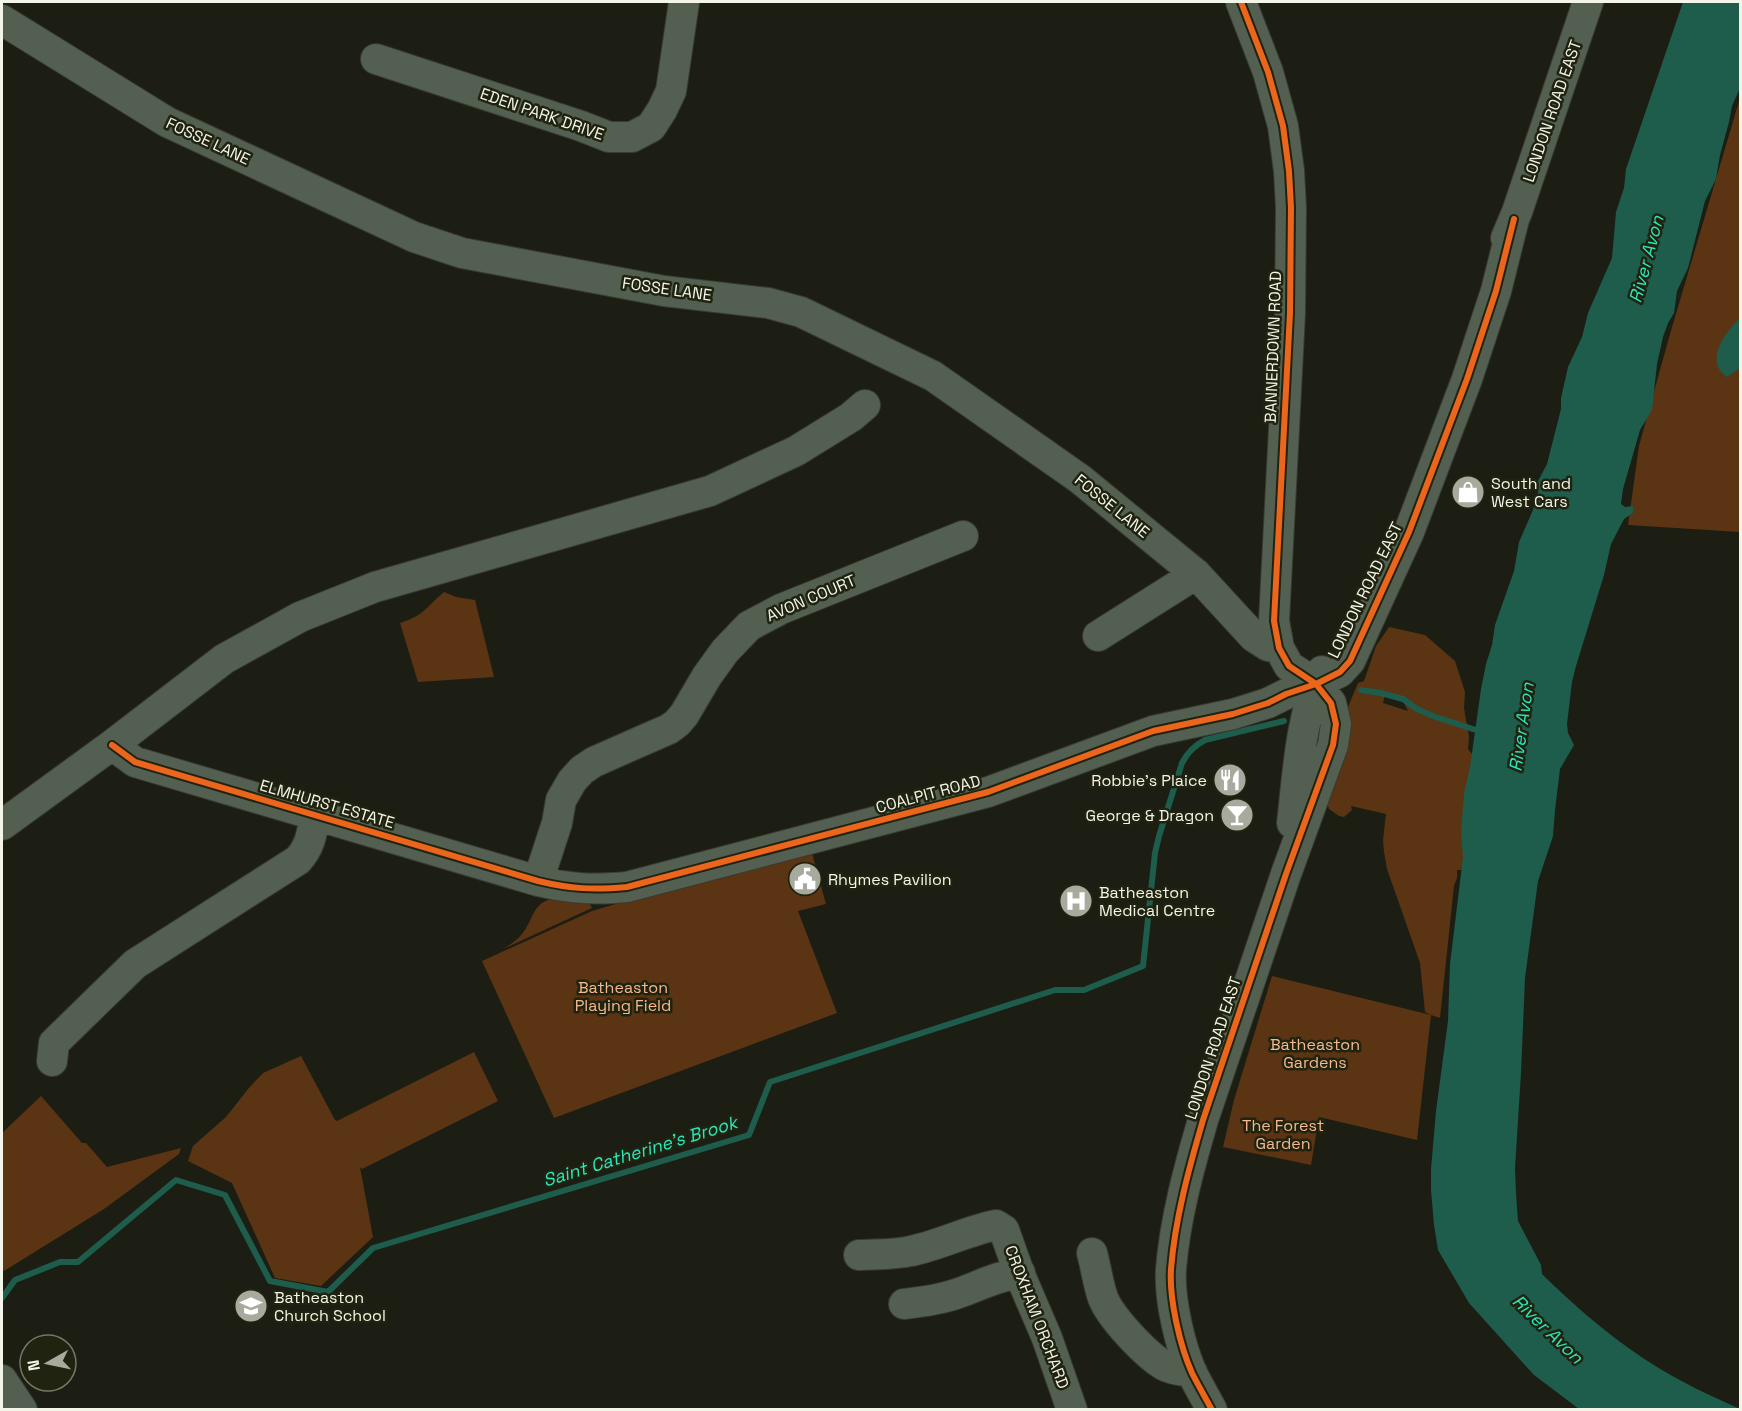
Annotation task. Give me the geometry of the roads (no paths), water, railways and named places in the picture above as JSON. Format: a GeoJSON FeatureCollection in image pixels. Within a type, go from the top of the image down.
{"type":"FeatureCollection","features":[{"type":"Feature","properties":{"kind":"street","name":"EDEN PARK DRIVE"},"geometry":{"type":"LineString","coordinates":[[376,59],[609,137],[632,137],[651,127],[671,91],[684,2]]}},
{"type":"Feature","properties":{"kind":"street","name":"BANNERDOWN ROAD"},"geometry":{"type":"LineString","coordinates":[[1241,2],[1268,72],[1283,126],[1291,203],[1290,313],[1274,621],[1279,648],[1289,666],[1316,684]]}},
{"type":"Feature","properties":{"kind":"street","name":"LONDON ROAD EAST"},"geometry":{"type":"LineString","coordinates":[[1212,1410],[1192,1372],[1181,1341],[1174,1309],[1171,1271],[1176,1233],[1191,1160],[1203,1120],[1286,874],[1302,747],[1316,684],[1340,672],[1350,661],[1409,532],[1478,346],[1496,291],[1514,219],[1588,2]]}},
{"type":"Feature","properties":{"kind":"street","name":"FOSSE LANE"},"geometry":{"type":"LineString","coordinates":[[2,20],[167,122],[414,237],[462,253],[664,291],[768,303],[801,312],[933,376],[1080,479],[1196,574],[1254,637],[1268,646],[1279,648]]}},
{"type":"Feature","properties":{"kind":"street"},"geometry":{"type":"LineString","coordinates":[[2,825],[112,745],[224,659],[300,617],[375,587],[710,491],[796,451],[849,408]]}},
{"type":"Feature","properties":{"kind":"street","name":"AVON COURT"},"geometry":{"type":"LineString","coordinates":[[538,881],[557,823],[561,800],[572,781],[594,762],[646,740],[677,723],[706,676],[725,651],[749,626],[781,609],[963,536]]}},
{"type":"Feature","properties":{"kind":"street"},"geometry":{"type":"LineString","coordinates":[[1098,636],[1196,574]]}},
{"type":"Feature","properties":{"kind":"street","name":"COALPIT ROAD"},"geometry":{"type":"LineString","coordinates":[[538,881],[562,887],[590,890],[627,887],[988,792],[1154,731],[1233,714],[1316,684]]}},
{"type":"Feature","properties":{"kind":"street","name":"ELMHURST ESTATE"},"geometry":{"type":"LineString","coordinates":[[112,745],[135,762],[538,881]]}},
{"type":"Feature","properties":{"kind":"street","name":"ELMHURST ESTATE"},"geometry":{"type":"LineString","coordinates":[[52,1060],[54,1043],[135,964],[298,860],[306,852],[311,840],[315,814]]}},
{"type":"Feature","properties":{"kind":"street","name":"CROXHAM ORCHARD"},"geometry":{"type":"LineString","coordinates":[[860,1255],[912,1251],[996,1226],[1004,1230],[1047,1338],[1072,1410]]}},
{"type":"Feature","properties":{"kind":"street"},"geometry":{"type":"LineString","coordinates":[[1092,1253],[1102,1295],[1113,1316],[1140,1346],[1162,1365],[1192,1372]]}},
{"type":"Feature","properties":{"kind":"street"},"geometry":{"type":"LineString","coordinates":[[904,1304],[926,1302],[955,1295],[992,1280],[1020,1273]]}},
{"type":"Feature","properties":{"kind":"street"},"geometry":{"type":"LineString","coordinates":[[2,1380],[22,1410]]}},
{"type":"Feature","properties":{"kind":"water","name":"River Avon"},"geometry":{"type":"Polygon","coordinates":[[[1683,2],[1740,2],[1740,88],[1732,106],[1716,179],[1705,201],[1688,268],[1677,291],[1674,313],[1663,337],[1657,364],[1652,410],[1640,430],[1623,489],[1621,504],[1625,507],[1633,506],[1633,513],[1624,519],[1611,544],[1572,682],[1567,724],[1568,733],[1574,745],[1560,769],[1553,836],[1538,881],[1525,978],[1515,1168],[1516,1194],[1518,1221],[1545,1277],[1597,1324],[1656,1367],[1740,1409],[1579,1409],[1534,1375],[1469,1303],[1438,1250],[1434,1225],[1431,1169],[1448,1021],[1450,964],[1463,857],[1461,834],[1464,793],[1486,664],[1495,625],[1514,571],[1519,542],[1533,510],[1538,492],[1538,481],[1547,464],[1561,409],[1561,398],[1568,367],[1612,258],[1616,212],[1624,188],[1626,169],[1683,2]]]}},
{"type":"Feature","properties":{"kind":"water"},"geometry":{"type":"Polygon","coordinates":[[[1740,318],[1740,368],[1727,377],[1720,370],[1717,355],[1723,338],[1740,318]]]}},
{"type":"Feature","properties":{"kind":"waterway","name":"Saint Catherine's Brook"},"geometry":{"type":"LineString","coordinates":[[1361,690],[1403,699],[1433,716],[1482,732]]}},
{"type":"Feature","properties":{"kind":"waterway","name":"Saint Catherine's Brook"},"geometry":{"type":"LineString","coordinates":[[2,1298],[15,1280],[60,1262],[78,1262],[176,1180],[225,1195],[270,1281],[328,1292],[373,1248],[749,1135],[770,1082],[1055,990],[1084,990],[1143,966],[1155,853],[1182,763],[1192,750],[1205,740],[1284,721]]}},
{"type":"Feature","properties":{"kind":"place","name":"South and West Cars"},"geometry":{"type":"Point","coordinates":[1468,492]}},
{"type":"Feature","properties":{"kind":"place","name":"Robbie's Plaice"},"geometry":{"type":"Point","coordinates":[1230,780]}},
{"type":"Feature","properties":{"kind":"place","name":"George & Dragon"},"geometry":{"type":"Point","coordinates":[1237,815]}},
{"type":"Feature","properties":{"kind":"place","name":"Rhymes Pavilion"},"geometry":{"type":"Point","coordinates":[805,879]}},
{"type":"Feature","properties":{"kind":"place","name":"Batheaston Medical Centre"},"geometry":{"type":"Point","coordinates":[1076,901]}},
{"type":"Feature","properties":{"kind":"place","name":"Batheaston Church School"},"geometry":{"type":"Point","coordinates":[251,1306]}},
{"type":"Feature","properties":{"kind":"park label","name":"Batheaston Playing Field"},"geometry":{"type":"Point","coordinates":[623,996]}},
{"type":"Feature","properties":{"kind":"park label","name":"Batheaston Gardens"},"geometry":{"type":"Point","coordinates":[1315,1053]}},
{"type":"Feature","properties":{"kind":"park label","name":"The Forest Garden"},"geometry":{"type":"Point","coordinates":[1283,1134]}}]}
